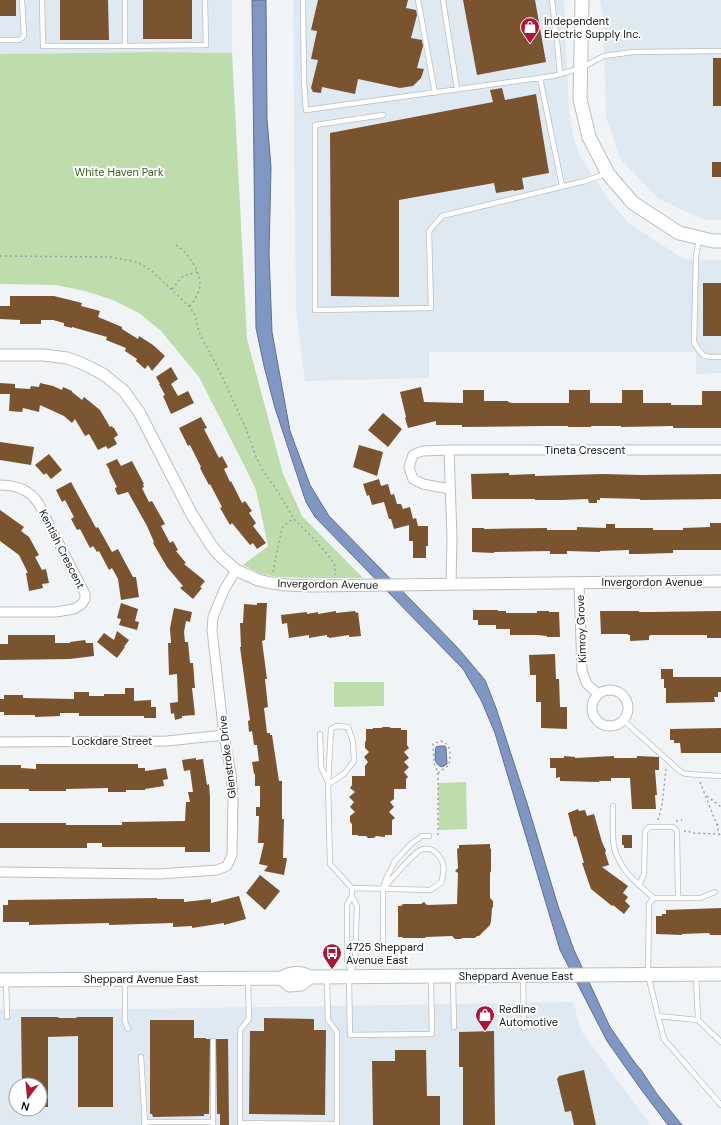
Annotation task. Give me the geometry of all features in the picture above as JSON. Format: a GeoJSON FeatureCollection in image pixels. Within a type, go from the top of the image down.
{"type":"FeatureCollection","features":[{"type":"Feature","properties":{"kind":"main road"},"geometry":{"type":"LineString","coordinates":[[582,0],[580,99],[589,137],[608,174],[633,202],[679,233],[713,241],[721,241]]}},
{"type":"Feature","properties":{"kind":"main road","name":"Sheppard Avenue East"},"geometry":{"type":"LineString","coordinates":[[3,980],[281,978],[290,985],[301,984],[310,977],[326,977],[350,973],[431,976],[721,974]]}},
{"type":"Feature","properties":{"kind":"street","name":"Invergordon Avenue"},"geometry":{"type":"LineString","coordinates":[[0,355],[44,355],[67,358],[95,369],[124,391],[138,412],[190,513],[218,555],[236,570],[258,580],[271,583],[296,585],[373,586],[721,582]]}},
{"type":"Feature","properties":{"kind":"street","name":"Tineta Crescent"},"geometry":{"type":"LineString","coordinates":[[449,489],[423,484],[413,479],[409,467],[413,455],[422,451],[449,450],[721,450]]}},
{"type":"Feature","properties":{"kind":"street"},"geometry":{"type":"LineString","coordinates":[[449,450],[452,584]]}},
{"type":"Feature","properties":{"kind":"street","name":"Kentish Crescent"},"geometry":{"type":"LineString","coordinates":[[0,485],[11,485],[27,491],[40,504],[43,513],[85,594],[85,599],[82,604],[74,609],[62,611],[0,612]]}},
{"type":"Feature","properties":{"kind":"street","name":"Glenstroke Drive"},"geometry":{"type":"LineString","coordinates":[[0,872],[159,874],[216,870],[227,866],[232,855],[233,798],[212,630],[213,617],[224,590],[236,570]]}},
{"type":"Feature","properties":{"kind":"street","name":"Kimroy Grove"},"geometry":{"type":"LineString","coordinates":[[579,583],[582,671],[587,684],[598,694]]}},
{"type":"Feature","properties":{"kind":"street"},"geometry":{"type":"LineString","coordinates":[[614,690],[624,696],[628,706],[623,720],[610,726],[604,725],[594,717],[592,705],[598,694],[603,691],[614,690]]}},
{"type":"Feature","properties":{"kind":"street","name":"Lockdare Street"},"geometry":{"type":"LineString","coordinates":[[0,742],[167,741],[224,735]]}},
{"type":"Feature","properties":{"kind":"lane"},"geometry":{"type":"LineString","coordinates":[[0,40],[19,40],[24,35],[22,0]]}},
{"type":"Feature","properties":{"kind":"lane"},"geometry":{"type":"LineString","coordinates":[[42,0],[43,46],[206,45],[205,0]]}},
{"type":"Feature","properties":{"kind":"lane"},"geometry":{"type":"LineString","coordinates":[[125,0],[126,46]]}},
{"type":"Feature","properties":{"kind":"lane"},"geometry":{"type":"LineString","coordinates":[[303,0],[304,82],[306,110],[540,78],[581,68],[604,56],[633,52],[721,51]]}},
{"type":"Feature","properties":{"kind":"lane"},"geometry":{"type":"LineString","coordinates":[[418,0],[434,92]]}},
{"type":"Feature","properties":{"kind":"lane"},"geometry":{"type":"LineString","coordinates":[[443,0],[457,89]]}},
{"type":"Feature","properties":{"kind":"lane"},"geometry":{"type":"LineString","coordinates":[[552,0],[560,74]]}},
{"type":"Feature","properties":{"kind":"lane"},"geometry":{"type":"LineString","coordinates":[[540,78],[562,186]]}},
{"type":"Feature","properties":{"kind":"lane"},"geometry":{"type":"LineString","coordinates":[[383,116],[315,125],[315,310],[431,308],[429,231],[442,216],[608,174]]}},
{"type":"Feature","properties":{"kind":"lane"},"geometry":{"type":"LineString","coordinates":[[699,238],[696,258],[694,342],[699,352],[707,357],[721,357]]}},
{"type":"Feature","properties":{"kind":"lane"},"geometry":{"type":"LineString","coordinates":[[623,720],[681,772],[686,774],[721,776]]}},
{"type":"Feature","properties":{"kind":"lane"},"geometry":{"type":"LineString","coordinates":[[328,784],[344,774],[354,760],[353,742],[348,728],[337,726],[331,729],[328,784],[330,864],[352,888],[352,896],[357,906],[355,962],[350,973]]}},
{"type":"Feature","properties":{"kind":"lane"},"geometry":{"type":"LineString","coordinates":[[320,734],[321,767],[328,784]]}},
{"type":"Feature","properties":{"kind":"lane"},"geometry":{"type":"LineString","coordinates":[[613,806],[614,846],[620,864],[639,886],[654,898],[700,898],[715,892]]}},
{"type":"Feature","properties":{"kind":"lane"},"geometry":{"type":"LineString","coordinates":[[639,886],[644,874],[645,832],[649,827],[673,827],[677,831],[678,898]]}},
{"type":"Feature","properties":{"kind":"lane"},"geometry":{"type":"LineString","coordinates":[[383,944],[383,889],[386,879],[395,861],[411,844],[422,836],[429,836]]}},
{"type":"Feature","properties":{"kind":"lane"},"geometry":{"type":"LineString","coordinates":[[352,888],[383,889],[430,890],[441,883],[444,870],[442,858],[433,849],[424,849],[416,853],[383,889]]}},
{"type":"Feature","properties":{"kind":"lane"},"geometry":{"type":"LineString","coordinates":[[352,896],[347,906],[347,962],[350,973],[350,1035],[432,1034],[431,976]]}},
{"type":"Feature","properties":{"kind":"lane"},"geometry":{"type":"LineString","coordinates":[[654,898],[649,904],[648,975],[664,1039],[721,1106]]}},
{"type":"Feature","properties":{"kind":"lane"},"geometry":{"type":"LineString","coordinates":[[696,974],[698,1020]]}},
{"type":"Feature","properties":{"kind":"lane"},"geometry":{"type":"LineString","coordinates":[[452,976],[454,1027]]}},
{"type":"Feature","properties":{"kind":"lane"},"geometry":{"type":"LineString","coordinates":[[523,976],[524,1028]]}},
{"type":"Feature","properties":{"kind":"lane"},"geometry":{"type":"LineString","coordinates":[[248,978],[249,1019],[240,1030],[240,1123],[337,1124],[337,1032],[328,1020],[326,977]]}},
{"type":"Feature","properties":{"kind":"lane"},"geometry":{"type":"LineString","coordinates":[[125,979],[125,1021],[128,1029]]}},
{"type":"Feature","properties":{"kind":"lane"},"geometry":{"type":"LineString","coordinates":[[3,980],[7,1017]]}},
{"type":"Feature","properties":{"kind":"lane"},"geometry":{"type":"LineString","coordinates":[[658,1016],[698,1020],[721,1042]]}},
{"type":"Feature","properties":{"kind":"lane"},"geometry":{"type":"LineString","coordinates":[[142,1057],[144,1124],[213,1124],[213,1041]]}},
{"type":"Feature","properties":{"kind":"path"},"geometry":{"type":"LineString","coordinates":[[176,245],[188,255],[197,272],[200,282],[196,298],[190,306]]}},
{"type":"Feature","properties":{"kind":"path"},"geometry":{"type":"LineString","coordinates":[[0,256],[111,257],[137,262],[152,271],[190,306],[195,315],[201,337],[222,376],[246,429],[257,460],[294,518],[331,559],[335,566],[335,585]]}},
{"type":"Feature","properties":{"kind":"path"},"geometry":{"type":"LineString","coordinates":[[171,290],[183,276],[197,272]]}},
{"type":"Feature","properties":{"kind":"path"},"geometry":{"type":"LineString","coordinates":[[271,583],[282,528],[294,518]]}},
{"type":"Feature","properties":{"kind":"path"},"geometry":{"type":"LineString","coordinates":[[438,773],[449,765],[450,750],[447,743],[441,741],[433,744],[434,764],[438,773],[438,835]]}},
{"type":"Feature","properties":{"kind":"path"},"geometry":{"type":"LineString","coordinates":[[658,821],[666,777],[666,759]]}},
{"type":"Feature","properties":{"kind":"path"},"geometry":{"type":"LineString","coordinates":[[677,831],[720,835],[697,775]]}},
{"type":"Feature","properties":{"kind":"path"},"geometry":{"type":"LineString","coordinates":[[706,796],[721,807]]}},
{"type":"Feature","properties":{"kind":"path"},"geometry":{"type":"LineString","coordinates":[[717,825],[721,822]]}},
{"type":"Feature","properties":{"kind":"shaded area"},"geometry":{"type":"Polygon","coordinates":[[[0,0],[232,0],[232,53],[155,52],[0,54],[0,0]]]}},
{"type":"Feature","properties":{"kind":"shaded area"},"geometry":{"type":"Polygon","coordinates":[[[293,0],[564,0],[569,112],[573,136],[580,156],[607,197],[627,222],[684,259],[721,260],[721,373],[696,374],[696,352],[429,352],[429,378],[305,381],[296,310],[293,0]]]}},
{"type":"Feature","properties":{"kind":"shaded area"},"geometry":{"type":"Polygon","coordinates":[[[600,0],[721,0],[721,220],[704,220],[659,199],[620,159],[606,116],[603,16],[600,0]]]}},
{"type":"Feature","properties":{"kind":"shaded area"},"geometry":{"type":"Polygon","coordinates":[[[573,1002],[582,1032],[651,1125],[0,1125],[0,1009],[140,1009],[573,1002]]]}},
{"type":"Feature","properties":{"kind":"green space","name":"White Haven Park"},"geometry":{"type":"Polygon","coordinates":[[[155,52],[232,53],[247,339],[283,474],[302,516],[363,578],[278,577],[261,574],[243,565],[268,546],[256,490],[199,377],[161,331],[139,313],[113,300],[85,291],[56,285],[0,284],[0,54],[155,52]]]}},
{"type":"Feature","properties":{"kind":"green space"},"geometry":{"type":"Polygon","coordinates":[[[334,682],[384,682],[384,706],[334,707],[334,682]]]}},
{"type":"Feature","properties":{"kind":"green space"},"geometry":{"type":"Polygon","coordinates":[[[466,782],[467,829],[439,830],[438,783],[466,782]]]}},
{"type":"Feature","properties":{"kind":"water"},"geometry":{"type":"Polygon","coordinates":[[[252,0],[266,0],[267,119],[271,167],[269,253],[272,332],[290,431],[310,485],[329,516],[457,647],[485,680],[496,708],[558,906],[574,950],[610,1027],[657,1094],[682,1125],[668,1125],[607,1041],[560,950],[495,733],[481,700],[463,669],[315,517],[306,502],[275,408],[256,328],[252,0]]]}},
{"type":"Feature","properties":{"kind":"water"},"geometry":{"type":"Polygon","coordinates":[[[445,746],[446,748],[447,764],[442,767],[437,764],[435,759],[436,747],[445,746]]]}},
{"type":"Feature","properties":{"kind":"building"},"geometry":{"type":"Polygon","coordinates":[[[0,0],[16,0],[16,16],[0,16],[0,0]]]}},
{"type":"Feature","properties":{"kind":"building"},"geometry":{"type":"Polygon","coordinates":[[[60,0],[108,0],[109,40],[60,40],[60,0]]]}},
{"type":"Feature","properties":{"kind":"building"},"geometry":{"type":"Polygon","coordinates":[[[143,0],[192,0],[192,39],[143,39],[143,0]]]}},
{"type":"Feature","properties":{"kind":"building"},"geometry":{"type":"Polygon","coordinates":[[[318,0],[408,0],[406,8],[416,10],[417,15],[411,38],[422,40],[423,46],[417,68],[424,69],[421,78],[413,86],[400,88],[358,79],[355,94],[322,87],[321,93],[313,92],[311,88],[318,60],[311,59],[317,31],[311,30],[318,0]]]}},
{"type":"Feature","properties":{"kind":"building"},"geometry":{"type":"Polygon","coordinates":[[[463,0],[535,0],[546,62],[477,75],[463,0]]]}},
{"type":"Feature","properties":{"kind":"building"},"geometry":{"type":"Polygon","coordinates":[[[713,58],[721,58],[721,106],[713,106],[713,58]]]}},
{"type":"Feature","properties":{"kind":"building"},"geometry":{"type":"Polygon","coordinates":[[[502,88],[505,100],[536,94],[549,173],[522,178],[524,189],[514,191],[496,193],[494,183],[399,200],[399,297],[331,296],[330,133],[493,102],[490,90],[502,88]]]}},
{"type":"Feature","properties":{"kind":"building"},"geometry":{"type":"Polygon","coordinates":[[[712,162],[721,162],[721,177],[712,177],[712,162]]]}},
{"type":"Feature","properties":{"kind":"building"},"geometry":{"type":"Polygon","coordinates":[[[703,283],[721,283],[721,336],[703,336],[703,283]]]}},
{"type":"Feature","properties":{"kind":"building"},"geometry":{"type":"Polygon","coordinates":[[[10,296],[54,296],[82,303],[81,306],[100,311],[98,317],[122,327],[122,329],[138,339],[139,336],[153,345],[165,356],[152,371],[148,365],[145,369],[136,361],[137,359],[125,351],[126,348],[106,340],[107,337],[64,326],[64,323],[53,320],[41,320],[41,324],[20,324],[20,320],[0,319],[0,306],[10,306],[10,296]]]}},
{"type":"Feature","properties":{"kind":"building"},"geometry":{"type":"Polygon","coordinates":[[[171,367],[178,379],[171,384],[178,396],[188,391],[194,403],[171,414],[163,396],[165,395],[156,377],[171,367]]]}},
{"type":"Feature","properties":{"kind":"building"},"geometry":{"type":"Polygon","coordinates":[[[0,383],[15,384],[15,388],[30,389],[31,386],[39,387],[40,383],[62,390],[63,387],[72,391],[82,400],[84,397],[100,410],[110,427],[112,426],[114,428],[118,435],[114,438],[117,444],[108,449],[106,446],[98,450],[89,434],[85,436],[75,419],[72,423],[64,416],[40,405],[39,412],[23,408],[22,412],[9,411],[10,394],[0,394],[0,383]]]}},
{"type":"Feature","properties":{"kind":"building"},"geometry":{"type":"Polygon","coordinates":[[[421,387],[424,402],[463,403],[463,390],[484,390],[484,401],[508,401],[512,403],[569,403],[569,390],[590,390],[590,403],[622,403],[622,390],[643,390],[643,403],[702,405],[702,391],[721,391],[721,428],[673,428],[673,426],[462,427],[462,425],[436,425],[436,421],[408,428],[400,392],[421,387]]]}},
{"type":"Feature","properties":{"kind":"building"},"geometry":{"type":"Polygon","coordinates":[[[383,413],[402,429],[388,447],[368,430],[383,413]]]}},
{"type":"Feature","properties":{"kind":"building"},"geometry":{"type":"Polygon","coordinates":[[[201,417],[207,428],[204,429],[219,458],[222,456],[228,467],[224,469],[230,482],[231,481],[242,503],[245,501],[252,511],[249,513],[256,523],[253,526],[266,543],[257,549],[253,543],[250,545],[232,523],[230,525],[220,508],[222,507],[210,484],[209,485],[200,468],[201,467],[190,445],[188,446],[179,428],[201,417]]]}},
{"type":"Feature","properties":{"kind":"building"},"geometry":{"type":"Polygon","coordinates":[[[0,442],[34,447],[31,465],[0,460],[0,442]]]}},
{"type":"Feature","properties":{"kind":"building"},"geometry":{"type":"Polygon","coordinates":[[[359,445],[383,452],[377,476],[353,467],[359,445]]]}},
{"type":"Feature","properties":{"kind":"building"},"geometry":{"type":"Polygon","coordinates":[[[49,454],[62,470],[51,479],[46,473],[44,475],[35,465],[49,454]]]}},
{"type":"Feature","properties":{"kind":"building"},"geometry":{"type":"Polygon","coordinates":[[[117,459],[121,466],[132,461],[144,484],[144,487],[142,488],[149,502],[152,501],[165,524],[161,526],[170,543],[173,541],[178,550],[176,551],[186,563],[184,564],[205,581],[200,587],[202,588],[193,599],[180,588],[183,586],[167,567],[153,543],[154,542],[147,526],[128,492],[118,495],[116,492],[115,488],[117,487],[106,464],[117,459]]]}},
{"type":"Feature","properties":{"kind":"building"},"geometry":{"type":"Polygon","coordinates":[[[509,473],[509,475],[535,474],[535,476],[603,474],[721,474],[721,499],[640,500],[600,498],[600,500],[597,500],[597,503],[589,503],[588,499],[472,499],[471,474],[509,473]]]}},
{"type":"Feature","properties":{"kind":"building"},"geometry":{"type":"Polygon","coordinates":[[[379,479],[381,486],[388,484],[391,495],[394,494],[397,504],[401,504],[403,509],[410,507],[413,519],[416,518],[418,526],[428,526],[428,546],[426,546],[426,558],[413,558],[413,541],[409,541],[409,525],[394,529],[391,519],[389,519],[384,502],[372,505],[363,484],[379,479]]]}},
{"type":"Feature","properties":{"kind":"building"},"geometry":{"type":"Polygon","coordinates":[[[71,482],[96,528],[98,527],[112,552],[118,549],[133,577],[136,577],[139,597],[121,600],[118,579],[112,568],[109,570],[99,551],[97,552],[93,546],[90,548],[80,529],[77,530],[71,519],[74,517],[65,500],[62,502],[56,490],[71,482]]]}},
{"type":"Feature","properties":{"kind":"building"},"geometry":{"type":"Polygon","coordinates":[[[0,510],[24,527],[21,531],[29,537],[39,555],[35,557],[42,570],[46,569],[49,583],[42,584],[43,588],[29,591],[26,573],[28,573],[19,555],[0,541],[0,510]]]}},
{"type":"Feature","properties":{"kind":"building"},"geometry":{"type":"Polygon","coordinates":[[[710,523],[721,523],[721,550],[673,550],[673,553],[639,554],[629,554],[629,550],[600,552],[567,551],[567,554],[550,554],[550,551],[494,553],[472,552],[472,528],[547,528],[547,530],[577,530],[577,527],[606,528],[606,524],[615,524],[615,528],[683,530],[683,528],[710,527],[710,523]]]}},
{"type":"Feature","properties":{"kind":"building"},"geometry":{"type":"Polygon","coordinates":[[[121,603],[138,609],[135,621],[139,622],[137,630],[119,625],[121,619],[117,618],[121,603]]]}},
{"type":"Feature","properties":{"kind":"building"},"geometry":{"type":"Polygon","coordinates":[[[257,603],[267,603],[265,640],[262,641],[267,679],[265,679],[268,707],[264,708],[267,733],[272,735],[279,781],[282,781],[282,819],[284,819],[283,858],[287,858],[284,875],[264,871],[268,866],[259,864],[264,843],[258,843],[259,816],[256,816],[256,807],[260,807],[260,786],[255,786],[255,774],[252,762],[259,761],[257,745],[254,745],[252,731],[249,732],[248,721],[250,720],[240,647],[240,623],[243,623],[244,604],[257,605],[257,603]]]}},
{"type":"Feature","properties":{"kind":"building"},"geometry":{"type":"Polygon","coordinates":[[[174,608],[192,612],[190,622],[186,621],[184,632],[185,642],[188,642],[190,663],[193,663],[195,688],[192,688],[195,715],[182,716],[182,718],[175,720],[174,713],[171,714],[170,703],[178,702],[177,674],[169,675],[168,643],[171,643],[170,628],[174,608]]]}},
{"type":"Feature","properties":{"kind":"building"},"geometry":{"type":"Polygon","coordinates":[[[473,610],[498,610],[506,611],[506,613],[537,613],[537,611],[559,612],[560,637],[510,635],[510,629],[496,629],[496,625],[478,625],[478,620],[473,620],[473,610]]]}},
{"type":"Feature","properties":{"kind":"building"},"geometry":{"type":"Polygon","coordinates":[[[336,611],[336,613],[358,612],[361,636],[349,637],[349,635],[329,638],[327,635],[309,638],[309,635],[289,638],[287,623],[282,624],[281,615],[307,612],[307,614],[318,612],[318,614],[336,611]]]}},
{"type":"Feature","properties":{"kind":"building"},"geometry":{"type":"Polygon","coordinates":[[[600,611],[721,611],[721,638],[707,638],[707,635],[650,635],[649,640],[630,641],[630,635],[628,634],[601,634],[600,611]]]}},
{"type":"Feature","properties":{"kind":"building"},"geometry":{"type":"Polygon","coordinates":[[[117,631],[129,640],[117,658],[97,642],[104,633],[114,640],[117,631]]]}},
{"type":"Feature","properties":{"kind":"building"},"geometry":{"type":"Polygon","coordinates":[[[8,635],[55,635],[55,643],[70,643],[85,640],[86,643],[93,643],[94,656],[70,659],[0,660],[0,644],[8,644],[8,635]]]}},
{"type":"Feature","properties":{"kind":"building"},"geometry":{"type":"Polygon","coordinates":[[[555,654],[556,679],[559,679],[560,707],[567,707],[567,729],[541,728],[541,702],[536,702],[536,675],[530,675],[529,655],[555,654]]]}},
{"type":"Feature","properties":{"kind":"building"},"geometry":{"type":"Polygon","coordinates":[[[661,669],[673,669],[673,677],[721,677],[721,692],[718,692],[718,697],[714,697],[715,702],[666,703],[666,688],[664,688],[664,679],[661,679],[661,669]]]}},
{"type":"Feature","properties":{"kind":"building"},"geometry":{"type":"Polygon","coordinates":[[[125,688],[134,688],[134,701],[151,700],[151,707],[156,707],[156,718],[144,718],[144,716],[79,716],[79,713],[60,713],[60,716],[35,717],[35,715],[4,715],[4,712],[0,712],[0,699],[4,699],[4,695],[23,695],[23,698],[74,699],[74,692],[89,692],[89,696],[104,696],[104,694],[125,694],[125,688]]]}},
{"type":"Feature","properties":{"kind":"building"},"geometry":{"type":"Polygon","coordinates":[[[383,727],[401,728],[401,730],[407,730],[407,745],[409,748],[404,752],[409,758],[404,762],[409,767],[404,772],[408,777],[406,779],[406,789],[394,789],[394,799],[390,802],[394,807],[389,812],[395,818],[392,820],[392,835],[368,838],[366,836],[352,835],[350,816],[355,812],[350,807],[354,802],[349,797],[355,792],[350,788],[352,785],[352,776],[365,776],[365,766],[368,762],[364,757],[369,752],[365,748],[366,729],[383,727]]]}},
{"type":"Feature","properties":{"kind":"building"},"geometry":{"type":"Polygon","coordinates":[[[721,728],[721,753],[681,753],[680,743],[674,743],[674,740],[670,740],[670,729],[721,728]]]}},
{"type":"Feature","properties":{"kind":"building"},"geometry":{"type":"Polygon","coordinates":[[[564,756],[575,758],[614,756],[614,758],[637,758],[637,756],[659,757],[659,770],[655,770],[657,795],[655,795],[656,809],[632,809],[630,778],[611,778],[611,781],[599,782],[560,781],[560,777],[556,778],[556,768],[550,768],[550,758],[564,758],[564,756]]]}},
{"type":"Feature","properties":{"kind":"building"},"geometry":{"type":"Polygon","coordinates":[[[196,758],[196,760],[203,759],[207,785],[209,784],[210,852],[185,852],[185,847],[102,847],[102,843],[87,843],[87,848],[0,848],[0,823],[122,825],[122,822],[185,821],[186,802],[190,802],[188,792],[193,792],[190,770],[184,771],[182,760],[196,758]]]}},
{"type":"Feature","properties":{"kind":"building"},"geometry":{"type":"Polygon","coordinates":[[[36,764],[138,764],[138,768],[145,768],[145,771],[166,768],[168,779],[163,780],[164,786],[145,790],[126,790],[126,792],[108,792],[108,788],[66,789],[66,791],[0,789],[0,765],[21,765],[21,768],[36,769],[36,764]]]}},
{"type":"Feature","properties":{"kind":"building"},"geometry":{"type":"Polygon","coordinates":[[[578,809],[579,811],[585,810],[587,816],[594,814],[609,865],[602,867],[628,886],[623,893],[628,897],[625,901],[630,906],[624,914],[591,889],[582,863],[584,863],[576,836],[574,837],[568,813],[578,809]]]}},
{"type":"Feature","properties":{"kind":"building"},"geometry":{"type":"Polygon","coordinates":[[[622,835],[632,835],[632,848],[624,848],[624,845],[622,845],[622,835]]]}},
{"type":"Feature","properties":{"kind":"building"},"geometry":{"type":"Polygon","coordinates":[[[490,844],[490,898],[493,901],[493,907],[490,925],[475,938],[455,939],[452,936],[425,938],[398,937],[398,906],[403,904],[421,904],[424,902],[427,905],[457,904],[458,873],[455,871],[458,868],[457,849],[459,848],[459,845],[490,844]]]}},
{"type":"Feature","properties":{"kind":"building"},"geometry":{"type":"Polygon","coordinates":[[[260,875],[280,891],[265,910],[246,893],[260,875]]]}},
{"type":"Feature","properties":{"kind":"building"},"geometry":{"type":"Polygon","coordinates":[[[239,896],[246,919],[224,925],[224,923],[192,928],[192,926],[173,927],[173,923],[29,925],[29,922],[3,922],[3,905],[8,905],[8,900],[157,898],[184,899],[184,902],[211,899],[211,903],[239,896]]]}},
{"type":"Feature","properties":{"kind":"building"},"geometry":{"type":"Polygon","coordinates":[[[721,908],[721,935],[710,935],[709,933],[682,935],[656,934],[656,916],[666,914],[666,910],[721,908]]]}},
{"type":"Feature","properties":{"kind":"building"},"geometry":{"type":"Polygon","coordinates":[[[21,1017],[113,1017],[113,1107],[78,1107],[78,1036],[48,1037],[48,1077],[22,1077],[21,1017]]]}},
{"type":"Feature","properties":{"kind":"building"},"geometry":{"type":"Polygon","coordinates":[[[264,1018],[314,1019],[314,1030],[326,1030],[325,1115],[249,1114],[250,1031],[264,1031],[264,1018]]]}},
{"type":"Feature","properties":{"kind":"building"},"geometry":{"type":"Polygon","coordinates":[[[150,1020],[194,1020],[194,1038],[210,1039],[209,1114],[204,1114],[204,1116],[153,1117],[152,1114],[150,1114],[150,1020]]]}},
{"type":"Feature","properties":{"kind":"building"},"geometry":{"type":"Polygon","coordinates":[[[494,1031],[495,1125],[463,1125],[463,1067],[459,1067],[459,1032],[494,1031]]]}},
{"type":"Feature","properties":{"kind":"building"},"geometry":{"type":"Polygon","coordinates":[[[216,1039],[228,1039],[229,1125],[220,1125],[220,1114],[217,1114],[216,1039]]]}},
{"type":"Feature","properties":{"kind":"building"},"geometry":{"type":"Polygon","coordinates":[[[395,1050],[426,1050],[427,1096],[440,1096],[440,1125],[373,1125],[372,1061],[395,1061],[395,1050]]]}},
{"type":"Feature","properties":{"kind":"building"},"geometry":{"type":"Polygon","coordinates":[[[584,1070],[596,1125],[574,1125],[571,1111],[565,1112],[557,1079],[559,1076],[584,1070]]]}},
{"type":"Feature","properties":{"kind":"place","name":"Independent Electric Supply Inc."},"geometry":{"type":"Point","coordinates":[530,44]}},
{"type":"Feature","properties":{"kind":"place","name":"4725 Sheppard Avenue East"},"geometry":{"type":"Point","coordinates":[332,970]}},
{"type":"Feature","properties":{"kind":"place","name":"Redline Automotive"},"geometry":{"type":"Point","coordinates":[485,1032]}}]}
